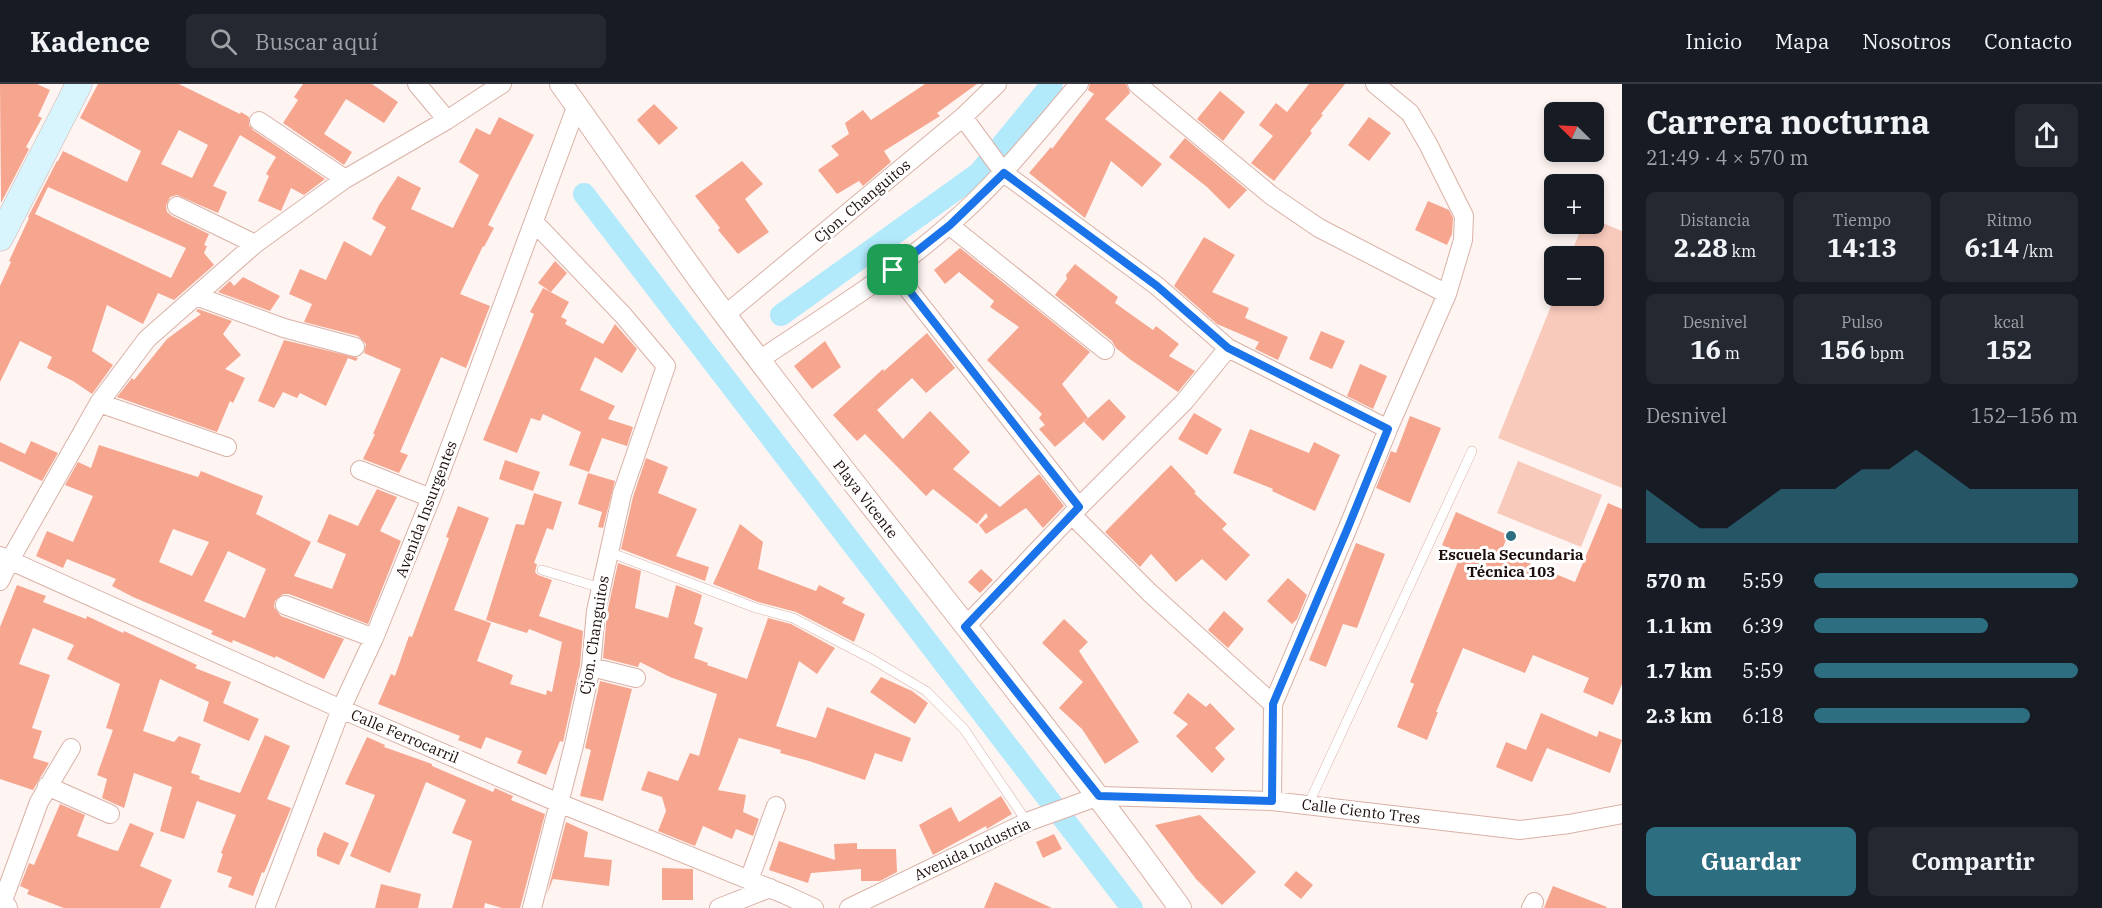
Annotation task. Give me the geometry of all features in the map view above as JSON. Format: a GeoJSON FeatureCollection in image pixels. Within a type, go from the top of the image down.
{"type":"FeatureCollection","features":[{"type":"Feature","properties":{"kind":"main road"},"geometry":{"type":"LineString","coordinates":[[0,238],[79,84]]}},
{"type":"Feature","properties":{"kind":"street"},"geometry":{"type":"LineString","coordinates":[[417,84],[447,120]]}},
{"type":"Feature","properties":{"kind":"street"},"geometry":{"type":"LineString","coordinates":[[0,582],[5,558],[99,403],[147,339],[255,244],[345,179],[447,120],[501,84]]}},
{"type":"Feature","properties":{"kind":"street","name":"Cjon. Changuitos"},"geometry":{"type":"LineString","coordinates":[[725,315],[967,123],[997,84]]}},
{"type":"Feature","properties":{"kind":"street"},"geometry":{"type":"LineString","coordinates":[[759,360],[893,270],[950,225],[1078,84]]}},
{"type":"Feature","properties":{"kind":"street"},"geometry":{"type":"LineString","coordinates":[[1137,84],[1272,196],[1319,228],[1447,294]]}},
{"type":"Feature","properties":{"kind":"street"},"geometry":{"type":"LineString","coordinates":[[1272,801],[1273,704],[1447,294],[1463,240],[1464,216],[1410,113],[1376,84]]}},
{"type":"Feature","properties":{"kind":"street","name":"Avenida Insurgentes"},"geometry":{"type":"LineString","coordinates":[[265,908],[341,709],[374,638],[431,498],[534,222],[570,91]]}},
{"type":"Feature","properties":{"kind":"street","name":"Playa Vicente"},"geometry":{"type":"LineString","coordinates":[[570,91],[725,315],[965,627],[1092,798],[1180,908]]}},
{"type":"Feature","properties":{"kind":"street"},"geometry":{"type":"LineString","coordinates":[[259,121],[345,179]]}},
{"type":"Feature","properties":{"kind":"street"},"geometry":{"type":"LineString","coordinates":[[967,123],[1001,169],[1157,286],[1228,348],[1388,429]]}},
{"type":"Feature","properties":{"kind":"street"},"geometry":{"type":"LineString","coordinates":[[177,206],[255,244]]}},
{"type":"Feature","properties":{"kind":"street","name":"Cjon. Changuitos"},"geometry":{"type":"LineString","coordinates":[[532,908],[591,667],[596,611],[622,494],[666,366],[623,315],[534,222]]}},
{"type":"Feature","properties":{"kind":"street"},"geometry":{"type":"LineString","coordinates":[[950,225],[1105,350]]}},
{"type":"Feature","properties":{"kind":"street"},"geometry":{"type":"LineString","coordinates":[[893,270],[1076,511],[1150,593],[1273,704]]}},
{"type":"Feature","properties":{"kind":"street"},"geometry":{"type":"LineString","coordinates":[[196,296],[284,328],[355,346]]}},
{"type":"Feature","properties":{"kind":"street"},"geometry":{"type":"LineString","coordinates":[[965,627],[1184,402],[1228,348]]}},
{"type":"Feature","properties":{"kind":"street"},"geometry":{"type":"LineString","coordinates":[[99,403],[227,447]]}},
{"type":"Feature","properties":{"kind":"street"},"geometry":{"type":"LineString","coordinates":[[360,470],[431,498]]}},
{"type":"Feature","properties":{"kind":"street","name":"Calle Ferrocarril"},"geometry":{"type":"LineString","coordinates":[[5,558],[341,709],[559,803],[814,908]]}},
{"type":"Feature","properties":{"kind":"street"},"geometry":{"type":"LineString","coordinates":[[285,605],[374,638]]}},
{"type":"Feature","properties":{"kind":"street"},"geometry":{"type":"LineString","coordinates":[[591,667],[636,678]]}},
{"type":"Feature","properties":{"kind":"street"},"geometry":{"type":"LineString","coordinates":[[2,907],[39,802],[71,748]]}},
{"type":"Feature","properties":{"kind":"street"},"geometry":{"type":"LineString","coordinates":[[47,786],[110,814]]}},
{"type":"Feature","properties":{"kind":"street","name":"Calle Ciento Tres"},"geometry":{"type":"LineString","coordinates":[[1092,798],[1272,801],[1520,830],[1622,814]]}},
{"type":"Feature","properties":{"kind":"street","name":"Avenida Industria"},"geometry":{"type":"LineString","coordinates":[[849,908],[1032,820],[1092,798]]}},
{"type":"Feature","properties":{"kind":"street"},"geometry":{"type":"LineString","coordinates":[[749,880],[776,806]]}},
{"type":"Feature","properties":{"kind":"street"},"geometry":{"type":"LineString","coordinates":[[719,908],[770,888]]}},
{"type":"Feature","properties":{"kind":"lane"},"geometry":{"type":"LineString","coordinates":[[1308,804],[1472,451]]}},
{"type":"Feature","properties":{"kind":"lane"},"geometry":{"type":"LineString","coordinates":[[609,552],[756,608],[793,618],[872,658],[926,691],[963,729],[1032,820]]}},
{"type":"Feature","properties":{"kind":"lane"},"geometry":{"type":"LineString","coordinates":[[542,570],[601,588]]}},
{"type":"Feature","properties":{"kind":"shaded area"},"geometry":{"type":"Polygon","coordinates":[[[1604,224],[1622,231],[1622,488],[1498,438],[1551,306],[1604,306],[1604,246],[1574,246],[1579,234],[1604,234],[1604,224]]]}},
{"type":"Feature","properties":{"kind":"shaded area"},"geometry":{"type":"Polygon","coordinates":[[[1518,461],[1602,495],[1581,547],[1497,513],[1518,461]]]}},
{"type":"Feature","properties":{"kind":"building"},"geometry":{"type":"Polygon","coordinates":[[[0,84],[37,84],[50,90],[38,116],[42,118],[26,147],[29,149],[1,203],[0,84]]]}},
{"type":"Feature","properties":{"kind":"building"},"geometry":{"type":"Polygon","coordinates":[[[98,84],[179,84],[249,117],[249,125],[253,130],[325,179],[304,195],[291,188],[281,211],[258,201],[269,176],[266,174],[276,157],[240,135],[213,186],[227,192],[218,213],[177,195],[170,197],[166,206],[167,212],[209,234],[204,245],[207,246],[204,253],[214,265],[174,300],[158,293],[143,324],[107,305],[92,351],[113,365],[92,394],[47,368],[52,357],[20,341],[0,382],[0,286],[28,217],[63,151],[127,182],[141,151],[80,118],[98,84]],[[179,130],[161,164],[192,178],[208,145],[179,130]],[[48,187],[35,214],[171,278],[186,248],[48,187]]]}},
{"type":"Feature","properties":{"kind":"building"},"geometry":{"type":"Polygon","coordinates":[[[303,84],[372,84],[398,102],[384,123],[346,99],[324,134],[352,152],[344,165],[283,123],[298,100],[294,97],[303,84]]]}},
{"type":"Feature","properties":{"kind":"building"},"geometry":{"type":"Polygon","coordinates":[[[925,84],[977,84],[937,113],[940,116],[884,151],[891,162],[863,186],[859,181],[837,194],[818,170],[839,155],[831,146],[849,134],[845,123],[863,110],[871,120],[925,84]]]}},
{"type":"Feature","properties":{"kind":"building"},"geometry":{"type":"Polygon","coordinates":[[[1090,84],[1126,84],[1130,93],[1105,119],[1162,164],[1142,187],[1111,161],[1085,218],[1029,173],[1051,147],[1052,149],[1094,94],[1088,90],[1090,84]]]}},
{"type":"Feature","properties":{"kind":"building"},"geometry":{"type":"Polygon","coordinates":[[[1309,84],[1345,84],[1321,114],[1323,115],[1310,131],[1312,133],[1274,181],[1251,163],[1273,136],[1259,125],[1276,103],[1287,112],[1309,84]]]}},
{"type":"Feature","properties":{"kind":"building"},"geometry":{"type":"Polygon","coordinates":[[[1220,91],[1245,112],[1223,141],[1197,119],[1220,91]]]}},
{"type":"Feature","properties":{"kind":"building"},"geometry":{"type":"Polygon","coordinates":[[[654,104],[678,128],[659,145],[637,120],[654,104]]]}},
{"type":"Feature","properties":{"kind":"building"},"geometry":{"type":"Polygon","coordinates":[[[499,117],[534,135],[488,225],[494,228],[460,294],[490,306],[466,368],[441,357],[400,452],[408,455],[399,473],[363,459],[401,369],[364,353],[366,344],[358,336],[304,322],[312,304],[289,294],[300,269],[326,280],[344,241],[371,256],[386,227],[372,219],[398,176],[421,188],[411,209],[453,228],[479,175],[459,162],[476,128],[490,135],[499,117]]]}},
{"type":"Feature","properties":{"kind":"building"},"geometry":{"type":"Polygon","coordinates":[[[1369,117],[1391,133],[1369,161],[1348,145],[1369,117]]]}},
{"type":"Feature","properties":{"kind":"building"},"geometry":{"type":"Polygon","coordinates":[[[1185,138],[1247,190],[1229,209],[1207,187],[1169,157],[1185,138]]]}},
{"type":"Feature","properties":{"kind":"building"},"geometry":{"type":"Polygon","coordinates":[[[742,161],[763,184],[745,199],[769,232],[738,254],[695,196],[742,161]]]}},
{"type":"Feature","properties":{"kind":"building"},"geometry":{"type":"Polygon","coordinates":[[[1428,201],[1449,210],[1453,218],[1452,234],[1447,245],[1415,230],[1428,201]]]}},
{"type":"Feature","properties":{"kind":"building"},"geometry":{"type":"Polygon","coordinates":[[[1204,237],[1235,255],[1212,292],[1249,308],[1245,318],[1288,337],[1278,360],[1255,349],[1259,342],[1217,324],[1174,286],[1204,237]]]}},
{"type":"Feature","properties":{"kind":"building"},"geometry":{"type":"Polygon","coordinates":[[[960,248],[1090,352],[1062,384],[1088,418],[1055,447],[1039,429],[1045,425],[1039,418],[1042,414],[987,360],[1019,327],[990,307],[994,301],[959,272],[945,284],[934,270],[960,248]]]}},
{"type":"Feature","properties":{"kind":"building"},"geometry":{"type":"Polygon","coordinates":[[[555,261],[567,273],[551,292],[538,283],[555,261]]]}},
{"type":"Feature","properties":{"kind":"building"},"geometry":{"type":"Polygon","coordinates":[[[1075,264],[1118,297],[1115,303],[1153,330],[1156,326],[1179,344],[1169,356],[1195,371],[1178,392],[1131,360],[1116,348],[1112,341],[1055,295],[1075,264]]]}},
{"type":"Feature","properties":{"kind":"building"},"geometry":{"type":"Polygon","coordinates":[[[243,277],[280,296],[270,311],[218,292],[230,281],[234,286],[243,277]]]}},
{"type":"Feature","properties":{"kind":"building"},"geometry":{"type":"Polygon","coordinates":[[[543,288],[569,302],[561,317],[567,320],[565,324],[603,344],[615,324],[637,349],[622,373],[595,357],[580,390],[615,406],[608,419],[633,427],[627,446],[602,438],[589,472],[569,465],[581,432],[543,414],[540,421],[531,418],[517,453],[483,440],[534,314],[530,312],[543,288]]]}},
{"type":"Feature","properties":{"kind":"building"},"geometry":{"type":"Polygon","coordinates":[[[198,309],[232,321],[223,334],[241,355],[225,369],[245,378],[233,403],[230,401],[217,432],[117,397],[167,339],[201,314],[196,311],[198,309]]]}},
{"type":"Feature","properties":{"kind":"building"},"geometry":{"type":"Polygon","coordinates":[[[1321,331],[1345,341],[1332,369],[1309,359],[1321,331]]]}},
{"type":"Feature","properties":{"kind":"building"},"geometry":{"type":"Polygon","coordinates":[[[927,333],[955,368],[926,393],[912,378],[877,410],[903,439],[930,411],[970,452],[953,469],[1000,507],[1039,474],[1064,506],[1043,528],[1026,508],[986,534],[979,525],[988,517],[986,513],[977,524],[933,489],[926,496],[865,434],[857,441],[833,415],[927,333]]]}},
{"type":"Feature","properties":{"kind":"building"},"geometry":{"type":"Polygon","coordinates":[[[284,340],[358,358],[356,361],[348,358],[326,406],[300,393],[297,398],[283,392],[274,408],[258,401],[284,340]]]}},
{"type":"Feature","properties":{"kind":"building"},"geometry":{"type":"Polygon","coordinates":[[[825,341],[841,367],[812,389],[794,366],[825,341]]]}},
{"type":"Feature","properties":{"kind":"building"},"geometry":{"type":"Polygon","coordinates":[[[1360,364],[1387,376],[1373,409],[1347,396],[1360,364]]]}},
{"type":"Feature","properties":{"kind":"building"},"geometry":{"type":"Polygon","coordinates":[[[1109,399],[1126,417],[1103,441],[1084,422],[1109,399]]]}},
{"type":"Feature","properties":{"kind":"building"},"geometry":{"type":"Polygon","coordinates":[[[1194,413],[1222,429],[1207,455],[1178,439],[1194,413]]]}},
{"type":"Feature","properties":{"kind":"building"},"geometry":{"type":"Polygon","coordinates":[[[1410,416],[1441,428],[1410,503],[1376,488],[1391,451],[1396,453],[1410,416]]]}},
{"type":"Feature","properties":{"kind":"building"},"geometry":{"type":"Polygon","coordinates":[[[1250,429],[1309,453],[1314,442],[1340,455],[1315,511],[1272,491],[1273,489],[1233,473],[1250,429]]]}},
{"type":"Feature","properties":{"kind":"building"},"geometry":{"type":"Polygon","coordinates":[[[31,441],[58,453],[42,481],[0,461],[0,442],[25,454],[31,441]]]}},
{"type":"Feature","properties":{"kind":"building"},"geometry":{"type":"Polygon","coordinates":[[[99,445],[198,477],[201,471],[263,496],[256,514],[311,542],[294,576],[332,589],[346,554],[317,542],[329,514],[358,526],[377,489],[397,497],[380,531],[401,541],[368,624],[289,594],[283,594],[275,601],[274,607],[281,616],[344,639],[324,679],[276,656],[275,658],[233,640],[232,643],[211,634],[213,631],[133,597],[112,586],[116,579],[67,559],[63,568],[36,556],[47,531],[73,542],[93,496],[65,485],[78,462],[91,468],[99,445]],[[173,529],[159,562],[192,576],[209,542],[173,529]],[[228,551],[204,601],[245,618],[266,569],[228,551]]]}},
{"type":"Feature","properties":{"kind":"building"},"geometry":{"type":"Polygon","coordinates":[[[646,458],[668,467],[658,493],[697,509],[676,556],[709,567],[705,581],[621,549],[633,497],[646,458]]]}},
{"type":"Feature","properties":{"kind":"building"},"geometry":{"type":"Polygon","coordinates":[[[505,460],[540,472],[533,491],[499,479],[505,460]]]}},
{"type":"Feature","properties":{"kind":"building"},"geometry":{"type":"Polygon","coordinates":[[[1171,465],[1196,492],[1194,493],[1227,524],[1222,529],[1250,555],[1226,581],[1202,559],[1176,582],[1151,554],[1140,567],[1105,532],[1171,465]]]}},
{"type":"Feature","properties":{"kind":"building"},"geometry":{"type":"Polygon","coordinates":[[[588,473],[615,481],[603,528],[598,527],[602,512],[578,504],[588,473]]]}},
{"type":"Feature","properties":{"kind":"building"},"geometry":{"type":"Polygon","coordinates":[[[534,493],[562,502],[553,530],[547,528],[534,563],[537,564],[535,572],[538,575],[552,580],[539,616],[583,631],[580,665],[563,742],[560,741],[546,775],[517,763],[522,751],[486,737],[481,749],[458,740],[460,736],[378,704],[391,674],[395,676],[409,636],[412,637],[449,538],[446,537],[458,506],[489,518],[454,610],[491,623],[477,661],[513,675],[510,684],[546,695],[547,690],[552,692],[562,642],[529,629],[527,633],[486,620],[516,524],[524,525],[534,493]]]}},
{"type":"Feature","properties":{"kind":"building"},"geometry":{"type":"Polygon","coordinates":[[[1608,503],[1622,509],[1622,684],[1613,705],[1583,692],[1589,678],[1533,655],[1525,673],[1463,648],[1436,712],[1438,712],[1427,740],[1397,727],[1414,684],[1410,682],[1461,554],[1442,545],[1456,512],[1508,535],[1501,552],[1575,582],[1608,503]]]}},
{"type":"Feature","properties":{"kind":"building"},"geometry":{"type":"Polygon","coordinates":[[[740,524],[763,542],[758,569],[816,591],[819,585],[845,598],[842,603],[865,614],[854,642],[796,612],[758,602],[713,584],[740,524]]]}},
{"type":"Feature","properties":{"kind":"building"},"geometry":{"type":"Polygon","coordinates":[[[1356,543],[1385,554],[1357,628],[1343,624],[1326,667],[1309,660],[1356,543]]]}},
{"type":"Feature","properties":{"kind":"building"},"geometry":{"type":"Polygon","coordinates":[[[618,563],[641,571],[635,608],[668,618],[676,585],[702,595],[694,624],[703,628],[694,658],[708,663],[707,665],[747,679],[768,618],[791,624],[835,648],[817,674],[799,661],[776,726],[816,738],[827,707],[911,738],[902,762],[875,753],[865,780],[780,753],[781,750],[739,738],[718,790],[746,795],[743,812],[759,819],[753,836],[736,829],[732,839],[703,826],[695,846],[658,831],[666,811],[662,797],[641,790],[648,771],[678,781],[690,753],[699,756],[717,694],[670,677],[640,662],[638,667],[603,658],[607,613],[618,563]]]}},
{"type":"Feature","properties":{"kind":"building"},"geometry":{"type":"Polygon","coordinates":[[[981,569],[993,580],[980,593],[968,582],[981,569]]]}},
{"type":"Feature","properties":{"kind":"building"},"geometry":{"type":"Polygon","coordinates":[[[1288,578],[1307,595],[1297,619],[1292,624],[1267,601],[1288,578]]]}},
{"type":"Feature","properties":{"kind":"building"},"geometry":{"type":"Polygon","coordinates":[[[17,585],[46,596],[43,602],[86,619],[87,616],[123,633],[124,631],[197,665],[195,668],[231,682],[223,703],[259,719],[249,741],[203,721],[209,702],[160,679],[143,731],[174,742],[179,736],[201,744],[191,773],[200,776],[199,779],[240,793],[265,735],[290,746],[267,799],[291,808],[253,896],[228,887],[232,877],[217,872],[223,854],[221,853],[236,815],[197,801],[184,839],[160,831],[172,787],[134,773],[124,808],[102,798],[107,779],[97,775],[113,730],[106,728],[120,684],[67,659],[74,645],[33,628],[19,664],[50,675],[32,728],[42,731],[33,758],[49,763],[33,790],[0,779],[0,627],[17,585]]]}},
{"type":"Feature","properties":{"kind":"building"},"geometry":{"type":"Polygon","coordinates":[[[1224,611],[1244,629],[1228,648],[1208,630],[1224,611]]]}},
{"type":"Feature","properties":{"kind":"building"},"geometry":{"type":"Polygon","coordinates":[[[1064,619],[1088,642],[1079,651],[1139,742],[1105,764],[1082,729],[1059,708],[1083,682],[1042,643],[1064,619]]]}},
{"type":"Feature","properties":{"kind":"building"},"geometry":{"type":"Polygon","coordinates":[[[881,677],[912,691],[928,703],[915,724],[870,692],[881,677]]]}},
{"type":"Feature","properties":{"kind":"building"},"geometry":{"type":"Polygon","coordinates":[[[600,681],[632,689],[603,801],[580,796],[591,750],[585,748],[600,681]]]}},
{"type":"Feature","properties":{"kind":"building"},"geometry":{"type":"Polygon","coordinates":[[[1188,693],[1206,707],[1210,703],[1235,729],[1215,748],[1225,759],[1212,773],[1176,736],[1188,724],[1173,713],[1188,693]]]}},
{"type":"Feature","properties":{"kind":"building"},"geometry":{"type":"Polygon","coordinates":[[[1541,713],[1597,737],[1599,731],[1622,740],[1610,773],[1547,748],[1532,782],[1496,767],[1506,742],[1526,750],[1541,713]]]}},
{"type":"Feature","properties":{"kind":"building"},"geometry":{"type":"Polygon","coordinates":[[[367,737],[385,745],[384,747],[432,764],[432,766],[493,792],[495,788],[513,796],[511,800],[545,814],[520,908],[502,908],[485,903],[484,908],[452,908],[472,841],[452,833],[466,800],[426,782],[390,873],[350,856],[375,795],[345,784],[367,737]]]}},
{"type":"Feature","properties":{"kind":"building"},"geometry":{"type":"Polygon","coordinates":[[[1001,796],[1012,814],[933,855],[919,825],[951,807],[959,822],[1001,796]]]}},
{"type":"Feature","properties":{"kind":"building"},"geometry":{"type":"Polygon","coordinates":[[[60,804],[85,815],[77,836],[113,850],[118,851],[130,823],[154,833],[140,866],[172,880],[160,908],[64,908],[27,894],[29,890],[20,886],[29,863],[34,865],[60,804]]]}},
{"type":"Feature","properties":{"kind":"building"},"geometry":{"type":"Polygon","coordinates":[[[1200,815],[1256,872],[1222,905],[1196,879],[1155,825],[1200,815]]]}},
{"type":"Feature","properties":{"kind":"building"},"geometry":{"type":"Polygon","coordinates":[[[566,822],[588,832],[584,857],[612,860],[609,886],[553,879],[547,894],[566,822]]]}},
{"type":"Feature","properties":{"kind":"building"},"geometry":{"type":"Polygon","coordinates":[[[324,832],[349,843],[339,865],[317,856],[317,849],[324,832]]]}},
{"type":"Feature","properties":{"kind":"building"},"geometry":{"type":"Polygon","coordinates":[[[1054,834],[1062,849],[1043,858],[1036,842],[1054,834]]]}},
{"type":"Feature","properties":{"kind":"building"},"geometry":{"type":"Polygon","coordinates":[[[779,841],[835,860],[834,844],[857,843],[857,849],[896,849],[897,872],[880,881],[861,881],[861,869],[811,873],[808,883],[769,870],[779,841]]]}},
{"type":"Feature","properties":{"kind":"building"},"geometry":{"type":"Polygon","coordinates":[[[662,868],[693,869],[693,900],[662,900],[662,868]]]}},
{"type":"Feature","properties":{"kind":"building"},"geometry":{"type":"Polygon","coordinates":[[[1296,871],[1313,885],[1301,899],[1284,885],[1296,871]]]}},
{"type":"Feature","properties":{"kind":"building"},"geometry":{"type":"Polygon","coordinates":[[[995,882],[1052,908],[984,908],[995,882]]]}},
{"type":"Feature","properties":{"kind":"building"},"geometry":{"type":"Polygon","coordinates":[[[381,884],[421,894],[418,908],[375,908],[381,884]]]}},
{"type":"Feature","properties":{"kind":"building"},"geometry":{"type":"Polygon","coordinates":[[[1553,886],[1607,907],[1544,908],[1553,886]]]}},
{"type":"Feature","properties":{"kind":"waterway"},"geometry":{"type":"LineString","coordinates":[[781,315],[979,173],[1052,84]]}},
{"type":"Feature","properties":{"kind":"waterway"},"geometry":{"type":"LineString","coordinates":[[584,194],[1132,908]]}},
{"type":"Feature","properties":{"kind":"place","name":"Escuela Secundaria Técnica 103"},"geometry":{"type":"Point","coordinates":[1511,536]}},
{"type":"Feature","properties":{"kind":"route"},"geometry":{"type":"LineString","coordinates":[[1004,173],[1157,286],[1228,348],[1388,429],[1273,704],[1272,801],[1099,796],[965,627],[1079,507],[893,270],[950,225],[1004,173]]}}]}
